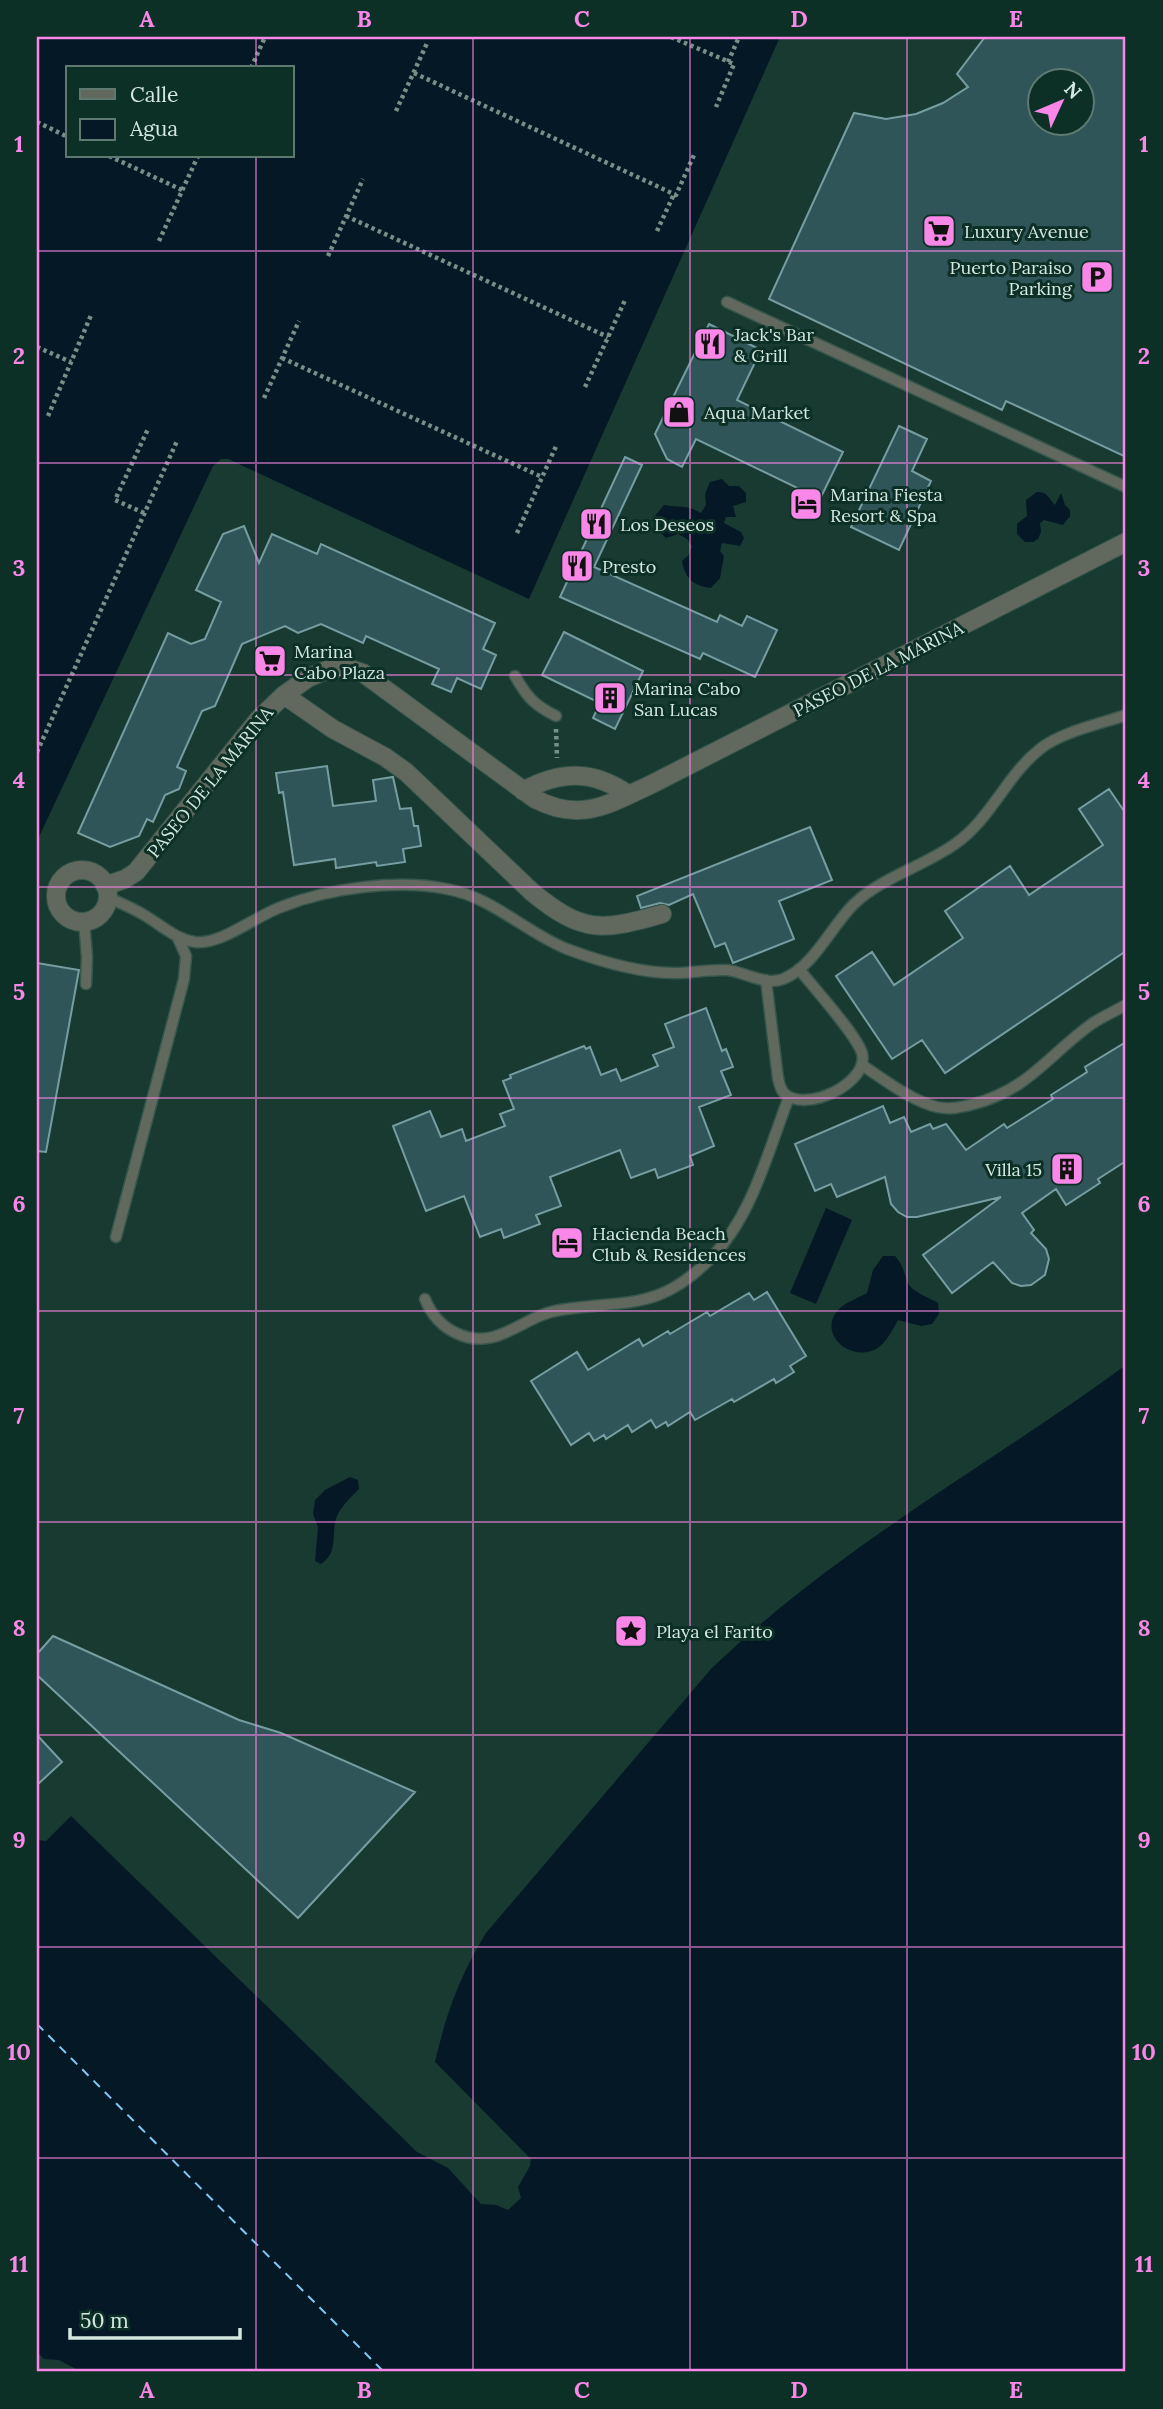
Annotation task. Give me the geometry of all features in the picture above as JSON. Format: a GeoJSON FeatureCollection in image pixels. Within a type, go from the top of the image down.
{"type":"FeatureCollection","features":[{"type":"Feature","properties":{"kind":"street","name":"PASEO DE LA MARINA"},"geometry":{"type":"LineString","coordinates":[[84,921],[100,914],[106,892],[141,866],[258,720],[284,695],[320,672],[344,667],[370,677],[523,791],[547,805],[572,811],[600,807],[629,795],[1126,542]]}},
{"type":"Feature","properties":{"kind":"street"},"geometry":{"type":"LineString","coordinates":[[284,695],[333,729],[407,772],[552,908],[578,921],[602,927],[618,926],[663,914]]}},
{"type":"Feature","properties":{"kind":"street"},"geometry":{"type":"LineString","coordinates":[[523,791],[540,781],[576,775],[612,782],[629,795]]}},
{"type":"Feature","properties":{"kind":"street"},"geometry":{"type":"LineString","coordinates":[[84,921],[73,920],[62,911],[56,898],[59,884],[69,873],[83,870],[96,874],[106,892]]}},
{"type":"Feature","properties":{"kind":"lane"},"geometry":{"type":"LineString","coordinates":[[727,302],[1126,486]]}},
{"type":"Feature","properties":{"kind":"lane"},"geometry":{"type":"LineString","coordinates":[[515,676],[536,705],[555,716]]}},
{"type":"Feature","properties":{"kind":"lane"},"geometry":{"type":"LineString","coordinates":[[106,892],[177,936],[195,942],[209,941],[268,912],[303,900],[377,887],[420,885],[467,894],[493,906],[549,941],[580,954],[620,965],[673,973],[728,971],[766,980],[782,980],[807,963],[844,915],[867,893],[943,852],[972,830],[1028,760],[1043,746],[1063,736],[1126,715]]}},
{"type":"Feature","properties":{"kind":"lane"},"geometry":{"type":"LineString","coordinates":[[84,921],[88,957],[86,984]]}},
{"type":"Feature","properties":{"kind":"lane"},"geometry":{"type":"LineString","coordinates":[[116,1237],[184,979],[186,956],[177,936]]}},
{"type":"Feature","properties":{"kind":"lane"},"geometry":{"type":"LineString","coordinates":[[766,980],[778,1078],[782,1090],[789,1097],[804,1099],[829,1094],[851,1080],[862,1065],[862,1054],[858,1044],[799,969]]}},
{"type":"Feature","properties":{"kind":"lane"},"geometry":{"type":"LineString","coordinates":[[862,1065],[926,1103],[941,1108],[960,1107],[985,1101],[1020,1084],[1092,1024],[1126,1005]]}},
{"type":"Feature","properties":{"kind":"lane"},"geometry":{"type":"LineString","coordinates":[[425,1299],[443,1326],[462,1336],[480,1339],[503,1335],[549,1312],[637,1303],[666,1292],[703,1266],[732,1231],[751,1195],[789,1097]]}},
{"type":"Feature","properties":{"kind":"path"},"geometry":{"type":"LineString","coordinates":[[252,66],[265,37]]}},
{"type":"Feature","properties":{"kind":"path"},"geometry":{"type":"LineString","coordinates":[[671,37],[734,64],[716,107]]}},
{"type":"Feature","properties":{"kind":"path"},"geometry":{"type":"LineString","coordinates":[[728,62],[739,37]]}},
{"type":"Feature","properties":{"kind":"path"},"geometry":{"type":"LineString","coordinates":[[396,111],[428,41]]}},
{"type":"Feature","properties":{"kind":"path"},"geometry":{"type":"LineString","coordinates":[[414,73],[674,194]]}},
{"type":"Feature","properties":{"kind":"path"},"geometry":{"type":"LineString","coordinates":[[37,122],[66,136]]}},
{"type":"Feature","properties":{"kind":"path"},"geometry":{"type":"LineString","coordinates":[[657,231],[694,155]]}},
{"type":"Feature","properties":{"kind":"path"},"geometry":{"type":"LineString","coordinates":[[112,158],[182,190]]}},
{"type":"Feature","properties":{"kind":"path"},"geometry":{"type":"LineString","coordinates":[[159,241],[197,158]]}},
{"type":"Feature","properties":{"kind":"path"},"geometry":{"type":"LineString","coordinates":[[328,256],[363,179]]}},
{"type":"Feature","properties":{"kind":"path"},"geometry":{"type":"LineString","coordinates":[[346,216],[608,337]]}},
{"type":"Feature","properties":{"kind":"path"},"geometry":{"type":"LineString","coordinates":[[585,387],[626,298]]}},
{"type":"Feature","properties":{"kind":"path"},"geometry":{"type":"LineString","coordinates":[[48,415],[92,313]]}},
{"type":"Feature","properties":{"kind":"path"},"geometry":{"type":"LineString","coordinates":[[264,398],[299,321]]}},
{"type":"Feature","properties":{"kind":"path"},"geometry":{"type":"LineString","coordinates":[[37,347],[71,362]]}},
{"type":"Feature","properties":{"kind":"path"},"geometry":{"type":"LineString","coordinates":[[282,358],[542,477]]}},
{"type":"Feature","properties":{"kind":"path"},"geometry":{"type":"LineString","coordinates":[[144,513],[116,500],[148,429]]}},
{"type":"Feature","properties":{"kind":"path"},"geometry":{"type":"LineString","coordinates":[[37,752],[177,441]]}},
{"type":"Feature","properties":{"kind":"path"},"geometry":{"type":"LineString","coordinates":[[517,533],[557,444]]}},
{"type":"Feature","properties":{"kind":"path"},"geometry":{"type":"LineString","coordinates":[[555,716],[558,777]]}},
{"type":"Feature","properties":{"kind":"water"},"geometry":{"type":"Polygon","coordinates":[[[37,37],[780,37],[529,599],[228,459],[221,459],[213,466],[37,841],[37,37]]]}},
{"type":"Feature","properties":{"kind":"water"},"geometry":{"type":"Polygon","coordinates":[[[722,479],[729,486],[739,486],[746,493],[746,502],[733,506],[736,517],[726,517],[724,523],[741,532],[744,538],[740,546],[722,543],[720,551],[724,556],[720,578],[711,588],[695,583],[685,572],[682,561],[689,555],[692,546],[687,539],[678,534],[666,538],[656,528],[655,516],[664,505],[687,507],[701,513],[706,505],[705,494],[710,482],[722,479]]]}},
{"type":"Feature","properties":{"kind":"water"},"geometry":{"type":"Polygon","coordinates":[[[1037,492],[1046,494],[1055,505],[1061,493],[1070,510],[1070,516],[1063,525],[1044,520],[1040,523],[1041,532],[1038,539],[1025,542],[1017,534],[1017,524],[1027,516],[1026,500],[1037,492]]]}},
{"type":"Feature","properties":{"kind":"water"},"geometry":{"type":"Polygon","coordinates":[[[826,1208],[852,1220],[816,1304],[790,1293],[826,1208]]]}},
{"type":"Feature","properties":{"kind":"water"},"geometry":{"type":"Polygon","coordinates":[[[883,1256],[895,1256],[910,1286],[938,1303],[939,1314],[932,1324],[921,1326],[898,1320],[879,1347],[860,1353],[851,1351],[836,1340],[832,1332],[835,1314],[841,1307],[867,1293],[873,1270],[883,1256]]]}},
{"type":"Feature","properties":{"kind":"water"},"geometry":{"type":"Polygon","coordinates":[[[1126,1365],[1126,2372],[104,2372],[78,2370],[59,2360],[44,2359],[37,2352],[37,1840],[46,1841],[71,1816],[417,2152],[448,2168],[481,2204],[496,2205],[508,2210],[521,2198],[518,2187],[531,2159],[435,2062],[455,1995],[486,1933],[711,1669],[759,1626],[860,1547],[1126,1365]]]}},
{"type":"Feature","properties":{"kind":"water"},"geometry":{"type":"Polygon","coordinates":[[[350,1477],[358,1480],[359,1489],[337,1516],[333,1548],[321,1564],[315,1561],[318,1527],[313,1514],[315,1500],[325,1490],[350,1477]]]}},
{"type":"Feature","properties":{"kind":"building","name":"Luxury Avenue"},"geometry":{"type":"Polygon","coordinates":[[[985,37],[1126,37],[1126,457],[1006,401],[1002,410],[769,299],[854,113],[886,119],[916,114],[943,103],[968,87],[957,74],[985,37]]]}},
{"type":"Feature","properties":{"kind":"building"},"geometry":{"type":"Polygon","coordinates":[[[709,324],[761,350],[737,400],[843,452],[820,499],[696,439],[682,467],[667,459],[655,434],[709,324]]]}},
{"type":"Feature","properties":{"kind":"building"},"geometry":{"type":"Polygon","coordinates":[[[899,426],[927,439],[912,471],[931,481],[899,550],[851,527],[899,426]]]}},
{"type":"Feature","properties":{"kind":"building"},"geometry":{"type":"Polygon","coordinates":[[[625,457],[642,465],[594,567],[717,622],[720,615],[742,626],[747,616],[777,630],[755,677],[703,653],[700,659],[560,597],[625,457]]]}},
{"type":"Feature","properties":{"kind":"building"},"geometry":{"type":"Polygon","coordinates":[[[244,526],[259,563],[272,534],[317,554],[321,544],[495,623],[483,649],[496,655],[481,689],[457,678],[451,692],[432,684],[439,669],[366,636],[363,643],[321,624],[298,633],[285,626],[242,644],[215,706],[202,711],[177,767],[186,771],[179,789],[165,795],[153,822],[147,819],[139,836],[110,847],[78,833],[168,633],[191,644],[205,639],[221,602],[196,590],[223,534],[244,526]]]}},
{"type":"Feature","properties":{"kind":"building","name":"Marina Cabo San Lucas"},"geometry":{"type":"Polygon","coordinates":[[[564,632],[643,671],[615,729],[593,718],[600,703],[542,675],[564,632]]]}},
{"type":"Feature","properties":{"kind":"building"},"geometry":{"type":"Polygon","coordinates":[[[327,766],[333,806],[376,801],[373,780],[393,777],[400,809],[411,808],[414,826],[418,826],[421,846],[403,849],[405,862],[377,866],[376,862],[336,868],[335,859],[294,865],[283,792],[279,793],[276,773],[327,766]]]}},
{"type":"Feature","properties":{"kind":"building"},"geometry":{"type":"Polygon","coordinates":[[[1109,789],[1126,814],[1126,951],[945,1073],[922,1040],[892,1059],[836,976],[872,952],[894,985],[963,938],[945,911],[1010,866],[1029,895],[1103,845],[1079,809],[1109,789]]]}},
{"type":"Feature","properties":{"kind":"building"},"geometry":{"type":"Polygon","coordinates":[[[810,827],[832,880],[779,901],[794,939],[733,963],[725,943],[715,947],[693,894],[669,905],[660,903],[641,908],[637,896],[810,827]]]}},
{"type":"Feature","properties":{"kind":"building"},"geometry":{"type":"Polygon","coordinates":[[[37,963],[79,970],[46,1152],[37,1151],[37,963]]]}},
{"type":"Feature","properties":{"kind":"building"},"geometry":{"type":"Polygon","coordinates":[[[706,1008],[722,1051],[726,1049],[733,1067],[721,1071],[731,1095],[699,1107],[714,1146],[690,1156],[693,1165],[658,1178],[655,1169],[631,1178],[620,1150],[550,1177],[561,1206],[536,1215],[540,1224],[504,1238],[501,1229],[480,1237],[464,1196],[426,1211],[393,1126],[430,1111],[441,1137],[462,1129],[466,1141],[505,1126],[500,1114],[514,1109],[503,1081],[511,1078],[510,1075],[584,1046],[586,1049],[590,1047],[601,1075],[616,1069],[621,1081],[658,1066],[653,1055],[674,1047],[665,1024],[706,1008]]]}},
{"type":"Feature","properties":{"kind":"building"},"geometry":{"type":"Polygon","coordinates":[[[1126,1042],[1126,1161],[1098,1179],[1100,1183],[1066,1205],[1056,1189],[1022,1213],[1034,1230],[1031,1233],[1046,1249],[1049,1259],[1045,1275],[1031,1285],[1012,1283],[993,1262],[952,1293],[923,1255],[1001,1197],[907,1217],[891,1204],[885,1177],[837,1197],[831,1184],[815,1191],[795,1144],[883,1106],[890,1123],[904,1117],[911,1132],[930,1124],[933,1129],[946,1124],[966,1150],[1004,1124],[1007,1128],[1053,1099],[1051,1095],[1087,1072],[1085,1067],[1126,1042]]]}},
{"type":"Feature","properties":{"kind":"building"},"geometry":{"type":"Polygon","coordinates":[[[767,1292],[806,1356],[790,1366],[794,1372],[776,1383],[774,1379],[695,1420],[690,1412],[668,1426],[666,1422],[656,1428],[651,1420],[632,1432],[628,1425],[606,1439],[604,1435],[594,1441],[589,1433],[571,1445],[531,1381],[577,1352],[588,1370],[639,1339],[643,1346],[707,1312],[710,1316],[749,1293],[754,1300],[767,1292]]]}},
{"type":"Feature","properties":{"kind":"building"},"geometry":{"type":"Polygon","coordinates":[[[53,1636],[239,1720],[281,1733],[415,1792],[298,1918],[37,1675],[37,1654],[53,1636]]]}},
{"type":"Feature","properties":{"kind":"building"},"geometry":{"type":"Polygon","coordinates":[[[37,1735],[62,1762],[37,1785],[37,1735]]]}},
{"type":"Feature","properties":{"kind":"ferry route"},"geometry":{"type":"LineString","coordinates":[[37,2024],[384,2372]]}},
{"type":"Feature","properties":{"kind":"place","name":"Luxury Avenue"},"geometry":{"type":"Point","coordinates":[939,231]}},
{"type":"Feature","properties":{"kind":"place","name":"Puerto Paraiso Parking"},"geometry":{"type":"Point","coordinates":[1097,277]}},
{"type":"Feature","properties":{"kind":"place","name":"Jack's Bar & Grill"},"geometry":{"type":"Point","coordinates":[710,344]}},
{"type":"Feature","properties":{"kind":"place","name":"Aqua Market"},"geometry":{"type":"Point","coordinates":[679,412]}},
{"type":"Feature","properties":{"kind":"place","name":"Marina Fiesta Resort & Spa"},"geometry":{"type":"Point","coordinates":[806,504]}},
{"type":"Feature","properties":{"kind":"place","name":"Los Deseos"},"geometry":{"type":"Point","coordinates":[596,524]}},
{"type":"Feature","properties":{"kind":"place","name":"Presto"},"geometry":{"type":"Point","coordinates":[577,566]}},
{"type":"Feature","properties":{"kind":"place","name":"Marina Cabo Plaza"},"geometry":{"type":"Point","coordinates":[270,661]}},
{"type":"Feature","properties":{"kind":"place","name":"Marina Cabo San Lucas"},"geometry":{"type":"Point","coordinates":[610,698]}},
{"type":"Feature","properties":{"kind":"place","name":"Villa 15"},"geometry":{"type":"Point","coordinates":[1067,1169]}},
{"type":"Feature","properties":{"kind":"place","name":"Hacienda Beach Club & Residences"},"geometry":{"type":"Point","coordinates":[567,1243]}},
{"type":"Feature","properties":{"kind":"place","name":"Playa el Farito"},"geometry":{"type":"Point","coordinates":[631,1631]}}]}
